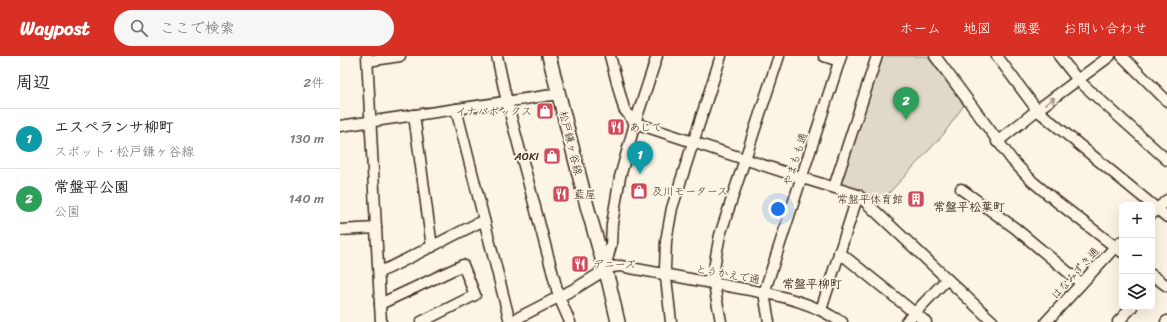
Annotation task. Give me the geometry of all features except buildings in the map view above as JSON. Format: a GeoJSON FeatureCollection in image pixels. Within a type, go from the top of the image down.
{"type":"FeatureCollection","features":[{"type":"Feature","properties":{"kind":"main road","name":"松戸鎌ヶ谷線"},"geometry":{"type":"LineString","coordinates":[[549,56],[618,322]]}},
{"type":"Feature","properties":{"kind":"street"},"geometry":{"type":"LineString","coordinates":[[382,322],[378,272],[368,58],[400,56]]}},
{"type":"Feature","properties":{"kind":"street"},"geometry":{"type":"LineString","coordinates":[[497,56],[507,102],[559,297],[570,322]]}},
{"type":"Feature","properties":{"kind":"street"},"geometry":{"type":"LineString","coordinates":[[610,56],[624,109],[635,123],[801,178],[858,195],[993,322]]}},
{"type":"Feature","properties":{"kind":"street"},"geometry":{"type":"LineString","coordinates":[[456,109],[510,322],[576,288],[597,275],[605,268],[611,245],[612,224],[620,177],[635,123],[657,56]]}},
{"type":"Feature","properties":{"kind":"street"},"geometry":{"type":"LineString","coordinates":[[671,322],[665,274],[666,241],[672,208],[721,56]]}},
{"type":"Feature","properties":{"kind":"street"},"geometry":{"type":"LineString","coordinates":[[721,322],[714,284],[715,264],[720,236],[779,56]]}},
{"type":"Feature","properties":{"kind":"street"},"geometry":{"type":"LineString","coordinates":[[824,56],[840,58]]}},
{"type":"Feature","properties":{"kind":"street"},"geometry":{"type":"LineString","coordinates":[[834,187],[876,56]]}},
{"type":"Feature","properties":{"kind":"street"},"geometry":{"type":"LineString","coordinates":[[935,56],[997,142],[1032,181],[1056,201],[1119,246]]}},
{"type":"Feature","properties":{"kind":"street"},"geometry":{"type":"LineString","coordinates":[[997,56],[1037,110],[1144,202]]}},
{"type":"Feature","properties":{"kind":"street"},"geometry":{"type":"LineString","coordinates":[[1059,56],[1078,80],[1167,160]]}},
{"type":"Feature","properties":{"kind":"street"},"geometry":{"type":"LineString","coordinates":[[997,142],[1037,110],[1110,56]]}},
{"type":"Feature","properties":{"kind":"street"},"geometry":{"type":"LineString","coordinates":[[1122,56],[1167,101]]}},
{"type":"Feature","properties":{"kind":"street","name":"やまもも通"},"geometry":{"type":"LineString","coordinates":[[764,293],[840,58]]}},
{"type":"Feature","properties":{"kind":"street"},"geometry":{"type":"LineString","coordinates":[[340,126],[559,94]]}},
{"type":"Feature","properties":{"kind":"street"},"geometry":{"type":"LineString","coordinates":[[414,115],[432,247]]}},
{"type":"Feature","properties":{"kind":"street"},"geometry":{"type":"LineString","coordinates":[[961,189],[1015,228],[1081,283]]}},
{"type":"Feature","properties":{"kind":"street"},"geometry":{"type":"LineString","coordinates":[[821,310],[858,195]]}},
{"type":"Feature","properties":{"kind":"street"},"geometry":{"type":"LineString","coordinates":[[1167,200],[1155,211],[1167,217]]}},
{"type":"Feature","properties":{"kind":"street"},"geometry":{"type":"LineString","coordinates":[[378,272],[432,247],[484,220]]}},
{"type":"Feature","properties":{"kind":"street"},"geometry":{"type":"LineString","coordinates":[[340,230],[376,228]]}},
{"type":"Feature","properties":{"kind":"street","name":"はなみずき通"},"geometry":{"type":"LineString","coordinates":[[1046,322],[1081,283],[1119,248]]}},
{"type":"Feature","properties":{"kind":"street"},"geometry":{"type":"LineString","coordinates":[[840,252],[926,322]]}},
{"type":"Feature","properties":{"kind":"street"},"geometry":{"type":"LineString","coordinates":[[380,304],[463,266],[475,295],[421,322]]}},
{"type":"Feature","properties":{"kind":"street","name":"とうかえで通"},"geometry":{"type":"LineString","coordinates":[[605,268],[620,266],[796,300],[821,310],[842,322]]}},
{"type":"Feature","properties":{"kind":"street"},"geometry":{"type":"LineString","coordinates":[[906,322],[947,279]]}},
{"type":"Feature","properties":{"kind":"street"},"geometry":{"type":"LineString","coordinates":[[1155,280],[1167,286]]}},
{"type":"Feature","properties":{"kind":"street"},"geometry":{"type":"LineString","coordinates":[[764,293],[769,322]]}},
{"type":"Feature","properties":{"kind":"street"},"geometry":{"type":"LineString","coordinates":[[1118,322],[1129,310]]}},
{"type":"Feature","properties":{"kind":"shaded area"},"geometry":{"type":"Polygon","coordinates":[[[881,56],[927,56],[964,105],[943,135],[877,206],[860,192],[842,186],[839,180],[881,56]]]}},
{"type":"Feature","properties":{"kind":"place","name":"イナバボックス"},"geometry":{"type":"Point","coordinates":[545,111]}},
{"type":"Feature","properties":{"kind":"place","name":"常盤平公園"},"geometry":{"type":"Point","coordinates":[906,120]}},
{"type":"Feature","properties":{"kind":"place","name":"あじて"},"geometry":{"type":"Point","coordinates":[616,127]}},
{"type":"Feature","properties":{"kind":"place","name":"AOKI"},"geometry":{"type":"Point","coordinates":[552,156]}},
{"type":"Feature","properties":{"kind":"place","name":"エスペランサ柳町"},"geometry":{"type":"Point","coordinates":[640,174]}},
{"type":"Feature","properties":{"kind":"place","name":"及川モータース"},"geometry":{"type":"Point","coordinates":[639,191]}},
{"type":"Feature","properties":{"kind":"place","name":"藍屋"},"geometry":{"type":"Point","coordinates":[561,194]}},
{"type":"Feature","properties":{"kind":"place","name":"常盤平体育館"},"geometry":{"type":"Point","coordinates":[916,199]}},
{"type":"Feature","properties":{"kind":"place","name":"デニーズ"},"geometry":{"type":"Point","coordinates":[580,264]}},
{"type":"Feature","properties":{"kind":"district","name":"常盤平松葉町"},"geometry":{"type":"Point","coordinates":[969,207]}},
{"type":"Feature","properties":{"kind":"district","name":"常盤平柳町"},"geometry":{"type":"Point","coordinates":[812,284]}}]}
